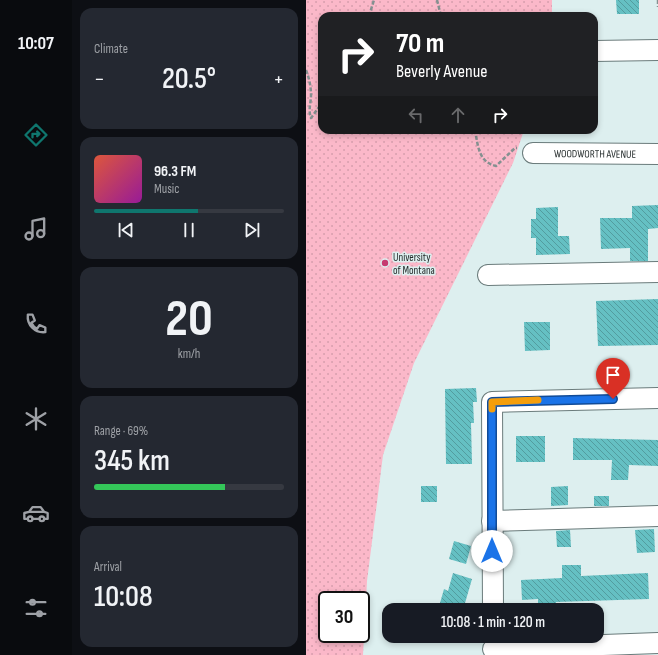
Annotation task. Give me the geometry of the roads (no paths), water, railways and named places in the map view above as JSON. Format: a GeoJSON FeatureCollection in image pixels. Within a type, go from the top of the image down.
{"type":"FeatureCollection","features":[{"type":"Feature","properties":{"kind":"street"},"geometry":{"type":"LineString","coordinates":[[598,50],[658,50]]}},
{"type":"Feature","properties":{"kind":"street","name":"WOODWORTH AVENUE"},"geometry":{"type":"LineString","coordinates":[[533,153],[658,154]]}},
{"type":"Feature","properties":{"kind":"street"},"geometry":{"type":"LineString","coordinates":[[488,275],[658,272]]}},
{"type":"Feature","properties":{"kind":"street"},"geometry":{"type":"LineString","coordinates":[[493,603],[492,402],[658,398]]}},
{"type":"Feature","properties":{"kind":"street"},"geometry":{"type":"LineString","coordinates":[[492,521],[658,516]]}},
{"type":"Feature","properties":{"kind":"street"},"geometry":{"type":"LineString","coordinates":[[493,647],[658,643]]}},
{"type":"Feature","properties":{"kind":"place","name":"University of Montana"},"geometry":{"type":"Point","coordinates":[385,263]}}]}
